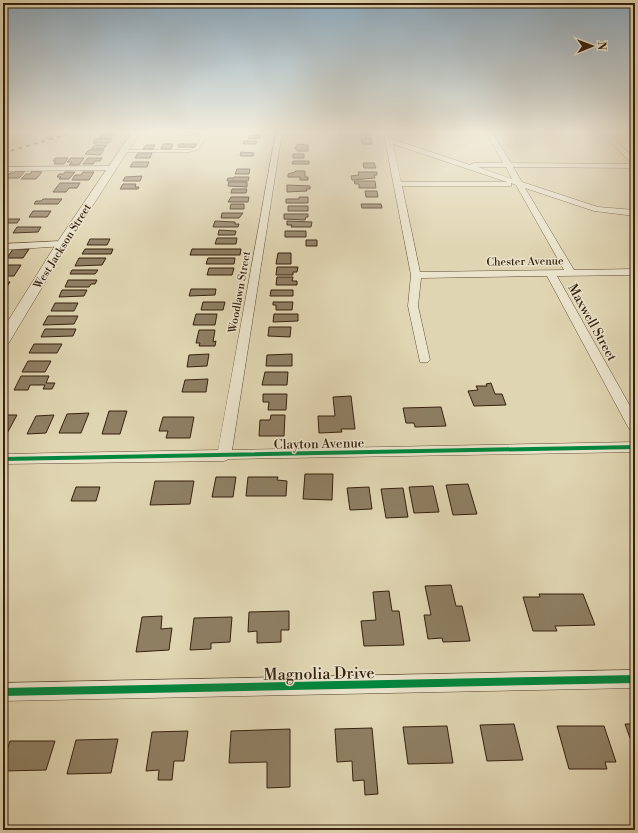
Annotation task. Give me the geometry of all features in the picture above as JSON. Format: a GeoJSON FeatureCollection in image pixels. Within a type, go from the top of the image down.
{"type":"FeatureCollection","features":[{"type":"Feature","properties":{"kind":"street","name":"West Jackson Street"},"geometry":{"type":"LineString","coordinates":[[3,341],[62,244],[111,171]]}},
{"type":"Feature","properties":{"kind":"street","name":"Woodlawn Street"},"geometry":{"type":"LineString","coordinates":[[224,456],[272,171]]}},
{"type":"Feature","properties":{"kind":"street"},"geometry":{"type":"LineString","coordinates":[[395,171],[416,275],[412,306],[424,360]]}},
{"type":"Feature","properties":{"kind":"street"},"geometry":{"type":"LineString","coordinates":[[482,171],[597,209],[635,214]]}},
{"type":"Feature","properties":{"kind":"street","name":"Maxwell Street"},"geometry":{"type":"LineString","coordinates":[[512,171],[571,273]]}},
{"type":"Feature","properties":{"kind":"street"},"geometry":{"type":"LineString","coordinates":[[398,184],[520,184]]}},
{"type":"Feature","properties":{"kind":"street"},"geometry":{"type":"LineString","coordinates":[[3,247],[62,244]]}},
{"type":"Feature","properties":{"kind":"street","name":"Chester Avenue"},"geometry":{"type":"LineString","coordinates":[[416,275],[635,272]]}},
{"type":"Feature","properties":{"kind":"street","name":"Maxwell Street"},"geometry":{"type":"LineString","coordinates":[[550,273],[635,427]]}},
{"type":"Feature","properties":{"kind":"street","name":"Clayton Avenue"},"geometry":{"type":"LineString","coordinates":[[3,459],[635,447]]}},
{"type":"Feature","properties":{"kind":"street","name":"Magnolia Drive"},"geometry":{"type":"LineString","coordinates":[[3,692],[635,679]]}},
{"type":"Feature","properties":{"kind":"building"},"geometry":{"type":"Polygon","coordinates":[[[16,171],[25,171],[19,178],[5,178],[10,173],[14,173],[16,171]]]}},
{"type":"Feature","properties":{"kind":"building"},"geometry":{"type":"Polygon","coordinates":[[[32,171],[42,172],[36,179],[21,179],[26,174],[30,174],[32,171]]]}},
{"type":"Feature","properties":{"kind":"building"},"geometry":{"type":"Polygon","coordinates":[[[236,171],[250,171],[249,174],[235,174],[236,171]]]}},
{"type":"Feature","properties":{"kind":"building"},"geometry":{"type":"Polygon","coordinates":[[[295,171],[305,171],[305,177],[308,177],[308,180],[300,180],[300,177],[288,177],[288,174],[295,171]]]}},
{"type":"Feature","properties":{"kind":"building"},"geometry":{"type":"Polygon","coordinates":[[[65,172],[75,172],[69,179],[59,179],[61,177],[57,177],[59,174],[64,174],[65,172]]]}},
{"type":"Feature","properties":{"kind":"building"},"geometry":{"type":"Polygon","coordinates":[[[83,172],[94,172],[89,180],[72,180],[75,175],[81,175],[83,172]]]}},
{"type":"Feature","properties":{"kind":"building"},"geometry":{"type":"Polygon","coordinates":[[[358,172],[377,172],[377,175],[374,175],[375,178],[352,180],[351,176],[359,175],[358,172]]]}},
{"type":"Feature","properties":{"kind":"building"},"geometry":{"type":"Polygon","coordinates":[[[142,176],[140,181],[123,181],[125,177],[142,176]]]}},
{"type":"Feature","properties":{"kind":"building"},"geometry":{"type":"Polygon","coordinates":[[[249,177],[248,181],[227,181],[228,178],[249,177]]]}},
{"type":"Feature","properties":{"kind":"building"},"geometry":{"type":"Polygon","coordinates":[[[354,181],[375,181],[376,188],[359,188],[359,184],[355,184],[354,181]]]}},
{"type":"Feature","properties":{"kind":"building"},"geometry":{"type":"Polygon","coordinates":[[[229,182],[247,182],[247,187],[228,186],[229,182]]]}},
{"type":"Feature","properties":{"kind":"building"},"geometry":{"type":"Polygon","coordinates":[[[60,183],[80,183],[77,188],[69,188],[66,192],[53,192],[60,183]]]}},
{"type":"Feature","properties":{"kind":"building"},"geometry":{"type":"Polygon","coordinates":[[[123,184],[136,184],[135,187],[139,187],[138,189],[120,189],[123,184]]]}},
{"type":"Feature","properties":{"kind":"building"},"geometry":{"type":"Polygon","coordinates":[[[287,185],[310,186],[310,189],[306,189],[307,191],[287,192],[287,185]]]}},
{"type":"Feature","properties":{"kind":"building"},"geometry":{"type":"Polygon","coordinates":[[[232,189],[247,189],[246,193],[231,193],[232,189]]]}},
{"type":"Feature","properties":{"kind":"building"},"geometry":{"type":"Polygon","coordinates":[[[365,191],[377,191],[378,197],[366,197],[365,191]]]}},
{"type":"Feature","properties":{"kind":"building"},"geometry":{"type":"Polygon","coordinates":[[[231,197],[249,197],[248,202],[228,202],[231,197]]]}},
{"type":"Feature","properties":{"kind":"building"},"geometry":{"type":"Polygon","coordinates":[[[299,197],[308,197],[308,203],[286,203],[286,199],[299,199],[299,197]]]}},
{"type":"Feature","properties":{"kind":"building"},"geometry":{"type":"Polygon","coordinates":[[[43,199],[62,199],[58,204],[34,204],[36,201],[41,201],[43,199]]]}},
{"type":"Feature","properties":{"kind":"building"},"geometry":{"type":"Polygon","coordinates":[[[231,204],[244,204],[244,209],[230,209],[231,204]]]}},
{"type":"Feature","properties":{"kind":"building"},"geometry":{"type":"Polygon","coordinates":[[[361,204],[381,204],[382,208],[362,208],[361,204]]]}},
{"type":"Feature","properties":{"kind":"building"},"geometry":{"type":"Polygon","coordinates":[[[288,206],[308,206],[308,211],[288,211],[288,206]]]}},
{"type":"Feature","properties":{"kind":"building"},"geometry":{"type":"Polygon","coordinates":[[[33,211],[51,211],[47,217],[29,217],[33,211]]]}},
{"type":"Feature","properties":{"kind":"building"},"geometry":{"type":"Polygon","coordinates":[[[222,213],[243,213],[239,218],[221,218],[222,213]]]}},
{"type":"Feature","properties":{"kind":"building"},"geometry":{"type":"Polygon","coordinates":[[[284,214],[308,214],[308,217],[306,217],[305,220],[284,219],[284,214]]]}},
{"type":"Feature","properties":{"kind":"building"},"geometry":{"type":"Polygon","coordinates":[[[7,219],[20,219],[17,223],[3,223],[7,219]]]}},
{"type":"Feature","properties":{"kind":"building"},"geometry":{"type":"Polygon","coordinates":[[[215,221],[235,222],[235,224],[239,224],[238,227],[213,227],[215,221]]]}},
{"type":"Feature","properties":{"kind":"building"},"geometry":{"type":"Polygon","coordinates":[[[287,221],[312,222],[311,227],[291,227],[292,225],[287,225],[287,221]]]}},
{"type":"Feature","properties":{"kind":"building"},"geometry":{"type":"Polygon","coordinates":[[[17,227],[41,227],[38,232],[13,233],[17,227]]]}},
{"type":"Feature","properties":{"kind":"building"},"geometry":{"type":"Polygon","coordinates":[[[219,230],[236,231],[235,235],[218,235],[219,230]]]}},
{"type":"Feature","properties":{"kind":"building"},"geometry":{"type":"Polygon","coordinates":[[[285,231],[306,231],[306,237],[285,237],[285,231]]]}},
{"type":"Feature","properties":{"kind":"building"},"geometry":{"type":"Polygon","coordinates":[[[217,238],[237,238],[236,244],[215,244],[217,238]]]}},
{"type":"Feature","properties":{"kind":"building"},"geometry":{"type":"Polygon","coordinates":[[[90,239],[110,239],[107,245],[87,245],[90,239]]]}},
{"type":"Feature","properties":{"kind":"building"},"geometry":{"type":"Polygon","coordinates":[[[306,240],[317,240],[317,246],[306,246],[306,240]]]}},
{"type":"Feature","properties":{"kind":"building"},"geometry":{"type":"Polygon","coordinates":[[[13,249],[29,249],[23,258],[7,258],[13,249]]]}},
{"type":"Feature","properties":{"kind":"building"},"geometry":{"type":"Polygon","coordinates":[[[85,249],[113,249],[111,254],[82,254],[85,249]]]}},
{"type":"Feature","properties":{"kind":"building"},"geometry":{"type":"Polygon","coordinates":[[[192,249],[241,249],[240,255],[190,255],[192,249]]]}},
{"type":"Feature","properties":{"kind":"building"},"geometry":{"type":"Polygon","coordinates":[[[278,253],[291,253],[291,264],[276,264],[278,253]]]}},
{"type":"Feature","properties":{"kind":"building"},"geometry":{"type":"Polygon","coordinates":[[[79,258],[106,258],[102,265],[75,266],[79,258]]]}},
{"type":"Feature","properties":{"kind":"building"},"geometry":{"type":"Polygon","coordinates":[[[208,258],[235,258],[234,264],[206,264],[208,258]]]}},
{"type":"Feature","properties":{"kind":"building"},"geometry":{"type":"Polygon","coordinates":[[[3,265],[21,265],[14,276],[3,276],[3,265]]]}},
{"type":"Feature","properties":{"kind":"building"},"geometry":{"type":"Polygon","coordinates":[[[277,267],[298,267],[297,272],[293,272],[293,275],[276,275],[277,267]]]}},
{"type":"Feature","properties":{"kind":"building"},"geometry":{"type":"Polygon","coordinates":[[[209,268],[234,268],[232,275],[207,275],[209,268]]]}},
{"type":"Feature","properties":{"kind":"building"},"geometry":{"type":"Polygon","coordinates":[[[72,270],[98,270],[95,274],[70,274],[72,270]]]}},
{"type":"Feature","properties":{"kind":"building"},"geometry":{"type":"Polygon","coordinates":[[[277,277],[293,277],[292,281],[297,281],[297,285],[276,285],[277,277]]]}},
{"type":"Feature","properties":{"kind":"building"},"geometry":{"type":"Polygon","coordinates":[[[68,280],[97,280],[95,284],[91,284],[89,287],[65,287],[68,280]]]}},
{"type":"Feature","properties":{"kind":"building"},"geometry":{"type":"Polygon","coordinates":[[[3,282],[10,282],[4,291],[3,291],[3,282]]]}},
{"type":"Feature","properties":{"kind":"building"},"geometry":{"type":"Polygon","coordinates":[[[191,289],[216,289],[215,295],[189,296],[191,289]]]}},
{"type":"Feature","properties":{"kind":"building"},"geometry":{"type":"Polygon","coordinates":[[[62,290],[87,290],[84,296],[59,297],[62,290]]]}},
{"type":"Feature","properties":{"kind":"building"},"geometry":{"type":"Polygon","coordinates":[[[271,290],[293,290],[293,296],[270,296],[271,290]]]}},
{"type":"Feature","properties":{"kind":"building"},"geometry":{"type":"Polygon","coordinates":[[[203,302],[225,302],[223,310],[201,310],[203,302]]]}},
{"type":"Feature","properties":{"kind":"building"},"geometry":{"type":"Polygon","coordinates":[[[273,302],[293,302],[292,310],[276,310],[276,305],[273,305],[273,302]]]}},
{"type":"Feature","properties":{"kind":"building"},"geometry":{"type":"Polygon","coordinates":[[[55,303],[78,303],[74,311],[51,311],[55,303]]]}},
{"type":"Feature","properties":{"kind":"building"},"geometry":{"type":"Polygon","coordinates":[[[196,314],[217,314],[215,325],[193,325],[196,314]]]}},
{"type":"Feature","properties":{"kind":"building"},"geometry":{"type":"Polygon","coordinates":[[[274,314],[298,314],[298,321],[273,322],[274,314]]]}},
{"type":"Feature","properties":{"kind":"building"},"geometry":{"type":"Polygon","coordinates":[[[48,316],[78,316],[74,324],[43,325],[48,316]]]}},
{"type":"Feature","properties":{"kind":"building"},"geometry":{"type":"Polygon","coordinates":[[[269,327],[291,327],[290,337],[268,336],[269,327]]]}},
{"type":"Feature","properties":{"kind":"building"},"geometry":{"type":"Polygon","coordinates":[[[45,329],[76,329],[73,336],[41,337],[45,329]]]}},
{"type":"Feature","properties":{"kind":"building"},"geometry":{"type":"Polygon","coordinates":[[[199,330],[215,330],[213,342],[216,341],[215,346],[199,346],[200,343],[196,343],[199,330]]]}},
{"type":"Feature","properties":{"kind":"building"},"geometry":{"type":"Polygon","coordinates":[[[34,344],[62,344],[57,353],[29,353],[34,344]]]}},
{"type":"Feature","properties":{"kind":"building"},"geometry":{"type":"Polygon","coordinates":[[[209,354],[207,366],[187,367],[189,355],[209,354]]]}},
{"type":"Feature","properties":{"kind":"building"},"geometry":{"type":"Polygon","coordinates":[[[292,354],[292,366],[266,366],[267,355],[292,354]]]}},
{"type":"Feature","properties":{"kind":"building"},"geometry":{"type":"Polygon","coordinates":[[[28,361],[51,361],[45,372],[22,372],[28,361]]]}},
{"type":"Feature","properties":{"kind":"building"},"geometry":{"type":"Polygon","coordinates":[[[265,372],[288,372],[287,385],[262,385],[265,372]]]}},
{"type":"Feature","properties":{"kind":"building"},"geometry":{"type":"Polygon","coordinates":[[[21,376],[49,376],[46,383],[55,383],[52,389],[43,389],[45,385],[30,385],[28,390],[14,390],[21,376]]]}},
{"type":"Feature","properties":{"kind":"building"},"geometry":{"type":"Polygon","coordinates":[[[208,379],[206,392],[182,392],[185,380],[208,379]]]}},
{"type":"Feature","properties":{"kind":"building"},"geometry":{"type":"Polygon","coordinates":[[[491,383],[495,394],[502,394],[506,405],[474,406],[468,391],[478,390],[476,386],[487,386],[486,384],[491,383]]]}},
{"type":"Feature","properties":{"kind":"building"},"geometry":{"type":"Polygon","coordinates":[[[263,394],[287,394],[286,410],[268,410],[269,402],[263,402],[263,394]]]}},
{"type":"Feature","properties":{"kind":"building"},"geometry":{"type":"Polygon","coordinates":[[[351,396],[355,429],[341,429],[342,432],[319,433],[318,416],[335,416],[333,397],[351,396]]]}},
{"type":"Feature","properties":{"kind":"building"},"geometry":{"type":"Polygon","coordinates":[[[441,407],[446,426],[415,427],[414,423],[406,423],[403,408],[441,407]]]}},
{"type":"Feature","properties":{"kind":"building"},"geometry":{"type":"Polygon","coordinates":[[[109,411],[127,411],[120,434],[102,434],[109,411]]]}},
{"type":"Feature","properties":{"kind":"building"},"geometry":{"type":"Polygon","coordinates":[[[89,413],[81,433],[59,433],[67,414],[89,413]]]}},
{"type":"Feature","properties":{"kind":"building"},"geometry":{"type":"Polygon","coordinates":[[[3,415],[17,415],[4,439],[3,439],[3,415]]]}},
{"type":"Feature","properties":{"kind":"building"},"geometry":{"type":"Polygon","coordinates":[[[54,415],[46,433],[27,434],[36,416],[54,415]]]}},
{"type":"Feature","properties":{"kind":"building"},"geometry":{"type":"Polygon","coordinates":[[[271,415],[285,415],[284,436],[259,436],[260,420],[270,420],[271,415]]]}},
{"type":"Feature","properties":{"kind":"building"},"geometry":{"type":"Polygon","coordinates":[[[163,417],[194,417],[190,438],[166,438],[168,431],[159,431],[163,417]]]}},
{"type":"Feature","properties":{"kind":"building"},"geometry":{"type":"Polygon","coordinates":[[[305,474],[333,474],[332,500],[303,499],[305,474]]]}},
{"type":"Feature","properties":{"kind":"building"},"geometry":{"type":"Polygon","coordinates":[[[216,477],[236,477],[233,497],[212,497],[216,477]]]}},
{"type":"Feature","properties":{"kind":"building"},"geometry":{"type":"Polygon","coordinates":[[[248,477],[278,477],[277,480],[287,481],[286,496],[246,496],[248,477]]]}},
{"type":"Feature","properties":{"kind":"building"},"geometry":{"type":"Polygon","coordinates":[[[155,481],[194,481],[190,504],[150,505],[155,481]]]}},
{"type":"Feature","properties":{"kind":"building"},"geometry":{"type":"Polygon","coordinates":[[[468,484],[477,514],[453,515],[446,485],[468,484]]]}},
{"type":"Feature","properties":{"kind":"building"},"geometry":{"type":"Polygon","coordinates":[[[433,486],[439,512],[414,513],[409,487],[433,486]]]}},
{"type":"Feature","properties":{"kind":"building"},"geometry":{"type":"Polygon","coordinates":[[[76,487],[100,487],[96,501],[71,501],[76,487]]]}},
{"type":"Feature","properties":{"kind":"building"},"geometry":{"type":"Polygon","coordinates":[[[369,487],[372,509],[350,510],[347,488],[369,487]]]}},
{"type":"Feature","properties":{"kind":"building"},"geometry":{"type":"Polygon","coordinates":[[[403,488],[408,517],[386,518],[381,489],[403,488]]]}},
{"type":"Feature","properties":{"kind":"building"},"geometry":{"type":"Polygon","coordinates":[[[451,585],[456,606],[462,606],[470,641],[443,642],[442,638],[428,639],[424,615],[431,615],[425,586],[451,585]]]}},
{"type":"Feature","properties":{"kind":"building"},"geometry":{"type":"Polygon","coordinates":[[[389,591],[392,611],[399,611],[404,645],[364,646],[361,621],[376,620],[373,592],[389,591]]]}},
{"type":"Feature","properties":{"kind":"building"},"geometry":{"type":"Polygon","coordinates":[[[539,594],[583,594],[595,625],[555,626],[557,631],[533,631],[523,597],[540,597],[539,594]]]}},
{"type":"Feature","properties":{"kind":"building"},"geometry":{"type":"Polygon","coordinates":[[[289,611],[289,630],[281,630],[281,642],[257,643],[257,631],[248,632],[249,612],[289,611]]]}},
{"type":"Feature","properties":{"kind":"building"},"geometry":{"type":"Polygon","coordinates":[[[162,616],[161,629],[172,628],[169,650],[136,652],[142,617],[162,616]]]}},
{"type":"Feature","properties":{"kind":"building"},"geometry":{"type":"Polygon","coordinates":[[[232,617],[230,642],[211,643],[211,649],[190,650],[194,618],[232,617]]]}},
{"type":"Feature","properties":{"kind":"building"},"geometry":{"type":"Polygon","coordinates":[[[514,724],[523,760],[487,761],[480,725],[514,724]]]}},
{"type":"Feature","properties":{"kind":"building"},"geometry":{"type":"Polygon","coordinates":[[[625,724],[635,724],[635,752],[625,724]]]}},
{"type":"Feature","properties":{"kind":"building"},"geometry":{"type":"Polygon","coordinates":[[[447,726],[453,763],[408,764],[403,727],[447,726]]]}},
{"type":"Feature","properties":{"kind":"building"},"geometry":{"type":"Polygon","coordinates":[[[557,726],[604,726],[616,762],[605,762],[607,769],[569,769],[557,726]]]}},
{"type":"Feature","properties":{"kind":"building"},"geometry":{"type":"Polygon","coordinates":[[[372,728],[378,794],[365,795],[364,780],[353,781],[352,761],[337,762],[335,729],[372,728]]]}},
{"type":"Feature","properties":{"kind":"building"},"geometry":{"type":"Polygon","coordinates":[[[290,729],[290,787],[267,788],[267,762],[229,763],[231,731],[290,729]]]}},
{"type":"Feature","properties":{"kind":"building"},"geometry":{"type":"Polygon","coordinates":[[[188,731],[184,761],[174,761],[172,780],[158,780],[159,770],[146,771],[152,732],[188,731]]]}},
{"type":"Feature","properties":{"kind":"building"},"geometry":{"type":"Polygon","coordinates":[[[118,739],[111,773],[67,774],[76,740],[118,739]]]}},
{"type":"Feature","properties":{"kind":"building"},"geometry":{"type":"Polygon","coordinates":[[[10,741],[55,741],[46,770],[3,771],[3,763],[10,741]]]}},
{"type":"Feature","properties":{"kind":"cycle path"},"geometry":{"type":"LineString","coordinates":[[3,459],[635,447]]}},
{"type":"Feature","properties":{"kind":"cycle path"},"geometry":{"type":"LineString","coordinates":[[3,692],[635,679]]}}]}
